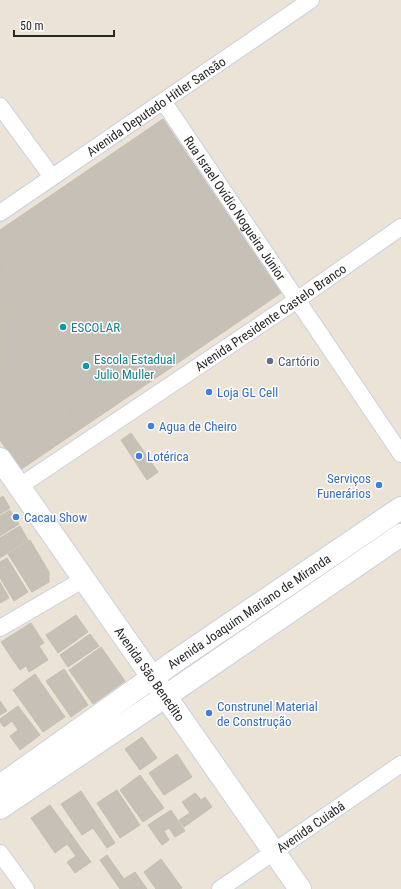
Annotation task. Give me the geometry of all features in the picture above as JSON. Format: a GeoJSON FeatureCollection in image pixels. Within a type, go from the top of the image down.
{"type":"FeatureCollection","features":[{"type":"Feature","properties":{"kind":"street","name":"Avenida Deputado Hitler Sansão"},"geometry":{"type":"LineString","coordinates":[[0,213],[310,0]]}},
{"type":"Feature","properties":{"kind":"street","name":"Rua Israel Ovídio Nogueira Júnior"},"geometry":{"type":"LineString","coordinates":[[163,101],[401,454]]}},
{"type":"Feature","properties":{"kind":"street"},"geometry":{"type":"LineString","coordinates":[[0,106],[52,177]]}},
{"type":"Feature","properties":{"kind":"street","name":"Avenida Presidente Castelo Branco"},"geometry":{"type":"LineString","coordinates":[[20,486],[297,300],[401,227]]}},
{"type":"Feature","properties":{"kind":"street","name":"Avenida São Benedito"},"geometry":{"type":"LineString","coordinates":[[0,459],[152,678],[275,851],[300,889]]}},
{"type":"Feature","properties":{"kind":"street","name":"Avenida Joaquim Mariano de Miranda"},"geometry":{"type":"LineString","coordinates":[[0,786],[152,678],[401,508]]}},
{"type":"Feature","properties":{"kind":"street","name":"Avenida Joaquim Mariano de Miranda"},"geometry":{"type":"LineString","coordinates":[[0,808],[401,535]]}},
{"type":"Feature","properties":{"kind":"street"},"geometry":{"type":"LineString","coordinates":[[0,628],[84,579]]}},
{"type":"Feature","properties":{"kind":"street"},"geometry":{"type":"LineString","coordinates":[[279,590],[293,609]]}},
{"type":"Feature","properties":{"kind":"street","name":"Avenida Cuiabá"},"geometry":{"type":"LineString","coordinates":[[220,889],[401,764]]}},
{"type":"Feature","properties":{"kind":"street"},"geometry":{"type":"LineString","coordinates":[[0,853],[26,889]]}},
{"type":"Feature","properties":{"kind":"building","name":"Escola Estadual Julio Muller"},"geometry":{"type":"Polygon","coordinates":[[[163,119],[281,293],[20,470],[0,440],[0,230],[163,119]]]}},
{"type":"Feature","properties":{"kind":"building","name":"ESCOLAR"},"geometry":{"type":"Polygon","coordinates":[[[69,220],[141,325],[122,338],[104,311],[77,330],[114,384],[93,398],[41,320],[19,335],[72,414],[42,434],[0,373],[0,301],[10,316],[26,305],[0,267],[69,220]]]}},
{"type":"Feature","properties":{"kind":"building","name":"Lotérica"},"geometry":{"type":"Polygon","coordinates":[[[131,433],[158,472],[147,480],[121,440],[131,433]]]}},
{"type":"Feature","properties":{"kind":"building"},"geometry":{"type":"Polygon","coordinates":[[[3,496],[10,508],[0,514],[0,498],[3,496]]]}},
{"type":"Feature","properties":{"kind":"building"},"geometry":{"type":"Polygon","coordinates":[[[10,510],[19,524],[0,536],[0,516],[10,510]]]}},
{"type":"Feature","properties":{"kind":"building"},"geometry":{"type":"Polygon","coordinates":[[[20,526],[28,540],[0,558],[0,538],[20,526]]]}},
{"type":"Feature","properties":{"kind":"building"},"geometry":{"type":"Polygon","coordinates":[[[30,540],[49,572],[49,582],[32,592],[8,554],[30,540]]]}},
{"type":"Feature","properties":{"kind":"building"},"geometry":{"type":"Polygon","coordinates":[[[7,558],[28,592],[14,601],[0,578],[0,562],[7,558]]]}},
{"type":"Feature","properties":{"kind":"building"},"geometry":{"type":"Polygon","coordinates":[[[0,582],[9,598],[0,603],[0,582]]]}},
{"type":"Feature","properties":{"kind":"building"},"geometry":{"type":"Polygon","coordinates":[[[76,615],[88,632],[58,653],[46,635],[76,615]]]}},
{"type":"Feature","properties":{"kind":"building"},"geometry":{"type":"Polygon","coordinates":[[[31,623],[44,643],[39,646],[48,660],[29,672],[26,666],[20,670],[1,642],[31,623]]]}},
{"type":"Feature","properties":{"kind":"building"},"geometry":{"type":"Polygon","coordinates":[[[90,634],[99,646],[68,667],[60,655],[90,634]]]}},
{"type":"Feature","properties":{"kind":"building"},"geometry":{"type":"Polygon","coordinates":[[[101,647],[125,681],[93,704],[69,670],[101,647]]]}},
{"type":"Feature","properties":{"kind":"building"},"geometry":{"type":"Polygon","coordinates":[[[64,669],[88,705],[71,717],[46,681],[64,669]]]}},
{"type":"Feature","properties":{"kind":"building"},"geometry":{"type":"Polygon","coordinates":[[[35,674],[65,717],[43,732],[13,690],[35,674]]]}},
{"type":"Feature","properties":{"kind":"building"},"geometry":{"type":"Polygon","coordinates":[[[0,701],[7,711],[0,715],[0,701]]]}},
{"type":"Feature","properties":{"kind":"building"},"geometry":{"type":"Polygon","coordinates":[[[18,706],[40,735],[20,750],[10,736],[18,730],[12,721],[4,727],[0,722],[0,719],[18,706]]]}},
{"type":"Feature","properties":{"kind":"building"},"geometry":{"type":"Polygon","coordinates":[[[142,737],[157,758],[140,770],[125,749],[142,737]]]}},
{"type":"Feature","properties":{"kind":"building"},"geometry":{"type":"Polygon","coordinates":[[[177,754],[192,777],[164,795],[149,773],[177,754]]]}},
{"type":"Feature","properties":{"kind":"building"},"geometry":{"type":"Polygon","coordinates":[[[140,775],[164,808],[143,822],[120,790],[140,775]]]}},
{"type":"Feature","properties":{"kind":"building"},"geometry":{"type":"Polygon","coordinates":[[[117,790],[140,825],[120,838],[97,803],[117,790]]]}},
{"type":"Feature","properties":{"kind":"building"},"geometry":{"type":"Polygon","coordinates":[[[81,791],[115,843],[107,848],[93,828],[82,835],[61,804],[81,791]]]}},
{"type":"Feature","properties":{"kind":"building"},"geometry":{"type":"Polygon","coordinates":[[[195,793],[201,800],[205,797],[212,807],[184,827],[179,820],[190,813],[182,802],[195,793]]]}},
{"type":"Feature","properties":{"kind":"building"},"geometry":{"type":"Polygon","coordinates":[[[50,805],[91,862],[75,873],[67,862],[76,856],[67,844],[55,853],[31,818],[50,805]]]}},
{"type":"Feature","properties":{"kind":"building"},"geometry":{"type":"Polygon","coordinates":[[[171,810],[185,831],[175,837],[169,828],[164,831],[169,840],[162,845],[148,825],[171,810]]]}},
{"type":"Feature","properties":{"kind":"building"},"geometry":{"type":"Polygon","coordinates":[[[107,855],[124,879],[135,872],[147,889],[120,889],[100,860],[107,855]]]}},
{"type":"Feature","properties":{"kind":"building"},"geometry":{"type":"Polygon","coordinates":[[[161,859],[182,888],[156,889],[144,872],[161,859]]]}},
{"type":"Feature","properties":{"kind":"place","name":"ESCOLAR"},"geometry":{"type":"Point","coordinates":[63,327]}},
{"type":"Feature","properties":{"kind":"place","name":"Cartório"},"geometry":{"type":"Point","coordinates":[270,361]}},
{"type":"Feature","properties":{"kind":"place","name":"Escola Estadual Julio Muller"},"geometry":{"type":"Point","coordinates":[86,366]}},
{"type":"Feature","properties":{"kind":"place","name":"Loja GL Cell"},"geometry":{"type":"Point","coordinates":[209,392]}},
{"type":"Feature","properties":{"kind":"place","name":"Agua de Cheiro"},"geometry":{"type":"Point","coordinates":[151,426]}},
{"type":"Feature","properties":{"kind":"place","name":"Lotérica"},"geometry":{"type":"Point","coordinates":[139,456]}},
{"type":"Feature","properties":{"kind":"place","name":"Serviços Funerários"},"geometry":{"type":"Point","coordinates":[379,485]}},
{"type":"Feature","properties":{"kind":"place","name":"Cacau Show"},"geometry":{"type":"Point","coordinates":[16,517]}},
{"type":"Feature","properties":{"kind":"place","name":"Construnel Material de Construção"},"geometry":{"type":"Point","coordinates":[209,713]}}]}
